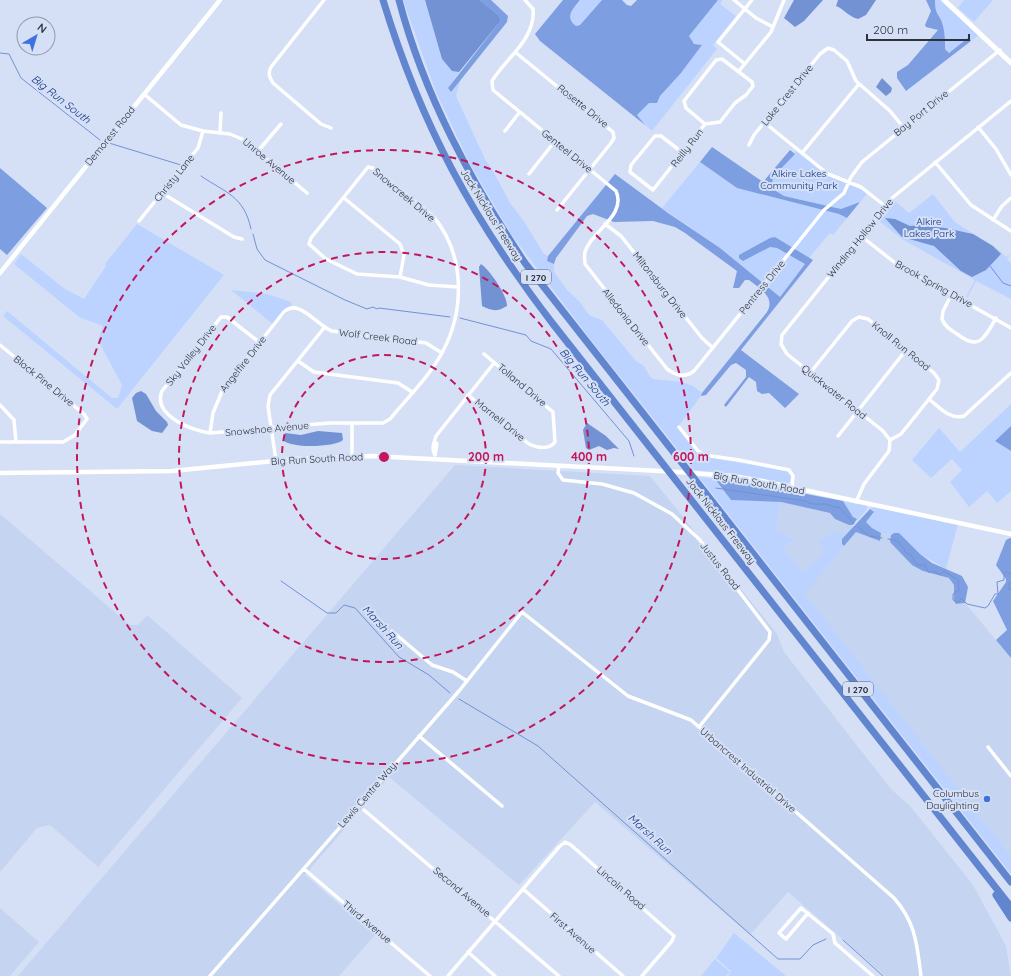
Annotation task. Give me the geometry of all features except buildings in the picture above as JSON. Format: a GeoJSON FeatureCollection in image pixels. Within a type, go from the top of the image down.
{"type":"FeatureCollection","features":[{"type":"Feature","properties":{"kind":"highway","name":"Jack Nicklaus Freeway"},"geometry":{"type":"LineString","coordinates":[[383,0],[409,78],[438,145],[474,210],[506,260],[553,324],[1011,907]]}},
{"type":"Feature","properties":{"kind":"highway","name":"Jack Nicklaus Freeway"},"geometry":{"type":"LineString","coordinates":[[399,0],[423,73],[454,142],[489,207],[525,263],[1011,882]]}},
{"type":"Feature","properties":{"kind":"highway"},"geometry":{"type":"LineString","coordinates":[[962,846],[1011,918]]}},
{"type":"Feature","properties":{"kind":"main road"},"geometry":{"type":"LineString","coordinates":[[944,0],[1000,50],[1011,62]]}},
{"type":"Feature","properties":{"kind":"street","name":"Demorest Road"},"geometry":{"type":"LineString","coordinates":[[0,273],[220,0]]}},
{"type":"Feature","properties":{"kind":"street"},"geometry":{"type":"LineString","coordinates":[[324,0],[269,72],[269,78],[322,124],[331,128]]}},
{"type":"Feature","properties":{"kind":"street"},"geometry":{"type":"LineString","coordinates":[[516,52],[526,37],[533,16],[533,9],[530,2],[525,0]]}},
{"type":"Feature","properties":{"kind":"street"},"geometry":{"type":"LineString","coordinates":[[734,0],[773,27]]}},
{"type":"Feature","properties":{"kind":"street"},"geometry":{"type":"LineString","coordinates":[[744,64],[718,42],[752,0]]}},
{"type":"Feature","properties":{"kind":"street"},"geometry":{"type":"LineString","coordinates":[[705,124],[684,105],[686,98],[719,58],[724,59],[739,71],[763,43],[773,27],[784,0]]}},
{"type":"Feature","properties":{"kind":"street","name":"Lake Crest Drive"},"geometry":{"type":"LineString","coordinates":[[749,145],[820,54],[828,48],[834,50],[847,61],[853,77],[859,84]]}},
{"type":"Feature","properties":{"kind":"street","name":"Bay Port Drive"},"geometry":{"type":"LineString","coordinates":[[849,182],[855,170],[862,162],[1000,50]]}},
{"type":"Feature","properties":{"kind":"street","name":"Genteel Drive"},"geometry":{"type":"LineString","coordinates":[[516,52],[494,77],[492,86],[496,94],[613,188],[618,198],[616,211],[587,246],[584,253],[585,264]]}},
{"type":"Feature","properties":{"kind":"street","name":"Rosette Drive"},"geometry":{"type":"LineString","coordinates":[[516,52],[613,132],[613,141],[590,169]]}},
{"type":"Feature","properties":{"kind":"street","name":"Reilly Run"},"geometry":{"type":"LineString","coordinates":[[682,153],[661,136],[654,137],[630,169],[630,172],[653,190],[705,124],[720,122],[735,103],[746,95],[753,86],[752,82],[739,71]]}},
{"type":"Feature","properties":{"kind":"street"},"geometry":{"type":"LineString","coordinates":[[802,153],[859,84],[890,111],[903,128]]}},
{"type":"Feature","properties":{"kind":"street","name":"Unroe Avenue"},"geometry":{"type":"LineString","coordinates":[[144,94],[181,125],[203,131],[220,132],[239,137],[258,151],[307,193]]}},
{"type":"Feature","properties":{"kind":"street","name":"Winding Hollow Drive"},"geometry":{"type":"LineString","coordinates":[[781,344],[784,332],[895,194],[1011,101]]}},
{"type":"Feature","properties":{"kind":"street"},"geometry":{"type":"LineString","coordinates":[[220,132],[221,113]]}},
{"type":"Feature","properties":{"kind":"street"},"geometry":{"type":"LineString","coordinates":[[505,131],[520,113]]}},
{"type":"Feature","properties":{"kind":"street"},"geometry":{"type":"LineString","coordinates":[[765,123],[828,174],[861,188],[885,206]]}},
{"type":"Feature","properties":{"kind":"street"},"geometry":{"type":"LineString","coordinates":[[258,151],[281,124]]}},
{"type":"Feature","properties":{"kind":"street"},"geometry":{"type":"LineString","coordinates":[[978,127],[996,149],[1011,175]]}},
{"type":"Feature","properties":{"kind":"street","name":"Christy Lane"},"geometry":{"type":"LineString","coordinates":[[139,221],[198,148],[203,131]]}},
{"type":"Feature","properties":{"kind":"street"},"geometry":{"type":"LineString","coordinates":[[529,174],[555,141]]}},
{"type":"Feature","properties":{"kind":"street"},"geometry":{"type":"LineString","coordinates":[[935,162],[968,202],[1011,231]]}},
{"type":"Feature","properties":{"kind":"street","name":"Snowcreek Drive"},"geometry":{"type":"LineString","coordinates":[[344,198],[368,167],[373,168],[436,220],[457,262],[458,288],[456,315],[442,352],[388,421]]}},
{"type":"Feature","properties":{"kind":"street"},"geometry":{"type":"LineString","coordinates":[[557,210],[590,169]]}},
{"type":"Feature","properties":{"kind":"street","name":"Pentress Drive"},"geometry":{"type":"LineString","coordinates":[[667,369],[674,375],[683,376],[692,373],[824,210],[844,193],[849,182]]}},
{"type":"Feature","properties":{"kind":"street"},"geometry":{"type":"LineString","coordinates":[[162,193],[234,237],[242,239]]}},
{"type":"Feature","properties":{"kind":"street"},"geometry":{"type":"LineString","coordinates":[[400,277],[404,255],[400,244],[344,198],[311,238],[309,244],[326,259],[357,274],[400,277],[429,285],[458,288]]}},
{"type":"Feature","properties":{"kind":"street"},"geometry":{"type":"LineString","coordinates":[[993,220],[1002,206],[1011,198]]}},
{"type":"Feature","properties":{"kind":"street","name":"Miltonsburg Drive"},"geometry":{"type":"LineString","coordinates":[[605,224],[621,236],[702,338],[713,348]]}},
{"type":"Feature","properties":{"kind":"street","name":"Brook Spring Drive"},"geometry":{"type":"LineString","coordinates":[[861,236],[894,262],[996,318],[1011,328]]}},
{"type":"Feature","properties":{"kind":"street","name":"Alledonia Drive"},"geometry":{"type":"LineString","coordinates":[[585,264],[667,369]]}},
{"type":"Feature","properties":{"kind":"street"},"geometry":{"type":"LineString","coordinates":[[952,294],[942,313],[943,322],[966,340],[976,342],[985,335],[996,318]]}},
{"type":"Feature","properties":{"kind":"street","name":"Wolf Creek Road"},"geometry":{"type":"LineString","coordinates":[[295,308],[300,309],[324,328],[339,333],[426,343],[442,352]]}},
{"type":"Feature","properties":{"kind":"street","name":"Angelfire Drive"},"geometry":{"type":"LineString","coordinates":[[210,433],[213,413],[219,396],[259,342],[285,311],[295,308]]}},
{"type":"Feature","properties":{"kind":"street","name":"Sky Valley Drive"},"geometry":{"type":"LineString","coordinates":[[160,398],[162,391],[222,317],[224,316],[259,342]]}},
{"type":"Feature","properties":{"kind":"street","name":"Knoll Run Road"},"geometry":{"type":"LineString","coordinates":[[810,373],[852,321],[860,317],[868,320],[934,373],[939,380],[937,389],[929,399]]}},
{"type":"Feature","properties":{"kind":"street"},"geometry":{"type":"LineString","coordinates":[[276,461],[268,406],[270,395],[324,328]]}},
{"type":"Feature","properties":{"kind":"street","name":"Quickwater Road"},"geometry":{"type":"LineString","coordinates":[[781,344],[786,354],[883,431],[890,440]]}},
{"type":"Feature","properties":{"kind":"street","name":"Black Pine Drive"},"geometry":{"type":"LineString","coordinates":[[0,345],[84,414],[86,418],[80,430],[68,441],[16,442]]}},
{"type":"Feature","properties":{"kind":"street"},"geometry":{"type":"LineString","coordinates":[[838,436],[906,350]]}},
{"type":"Feature","properties":{"kind":"street","name":"Tolland Drive"},"geometry":{"type":"LineString","coordinates":[[484,354],[553,412],[556,441],[554,444]]}},
{"type":"Feature","properties":{"kind":"street"},"geometry":{"type":"LineString","coordinates":[[298,360],[314,372],[398,383],[412,392]]}},
{"type":"Feature","properties":{"kind":"street"},"geometry":{"type":"LineString","coordinates":[[435,456],[433,444],[436,436],[494,362]]}},
{"type":"Feature","properties":{"kind":"street"},"geometry":{"type":"LineString","coordinates":[[856,502],[864,484],[889,451],[890,440],[901,434],[929,399],[950,416],[960,417],[968,413],[1011,373]]}},
{"type":"Feature","properties":{"kind":"street","name":"Marnell Drive"},"geometry":{"type":"LineString","coordinates":[[468,395],[529,444],[537,447],[550,447],[554,444]]}},
{"type":"Feature","properties":{"kind":"street","name":"Snowshoe Avenue"},"geometry":{"type":"LineString","coordinates":[[160,398],[163,408],[179,422],[195,430],[210,433],[352,423],[381,424],[388,421]]}},
{"type":"Feature","properties":{"kind":"street"},"geometry":{"type":"LineString","coordinates":[[0,405],[14,420],[16,442],[0,442]]}},
{"type":"Feature","properties":{"kind":"street"},"geometry":{"type":"LineString","coordinates":[[352,423],[352,456]]}},
{"type":"Feature","properties":{"kind":"street"},"geometry":{"type":"LineString","coordinates":[[679,427],[698,451],[704,455],[746,461],[789,470],[793,476],[792,487]]}},
{"type":"Feature","properties":{"kind":"street","name":"Big Run South Road"},"geometry":{"type":"LineString","coordinates":[[0,473],[172,471],[276,461],[352,456],[435,456],[743,478],[792,487],[856,502],[1011,534]]}},
{"type":"Feature","properties":{"kind":"street","name":"Justus Road"},"geometry":{"type":"LineString","coordinates":[[559,466],[558,473],[564,480],[602,484],[634,493],[659,505],[676,517],[699,540],[770,632],[769,640],[699,727]]}},
{"type":"Feature","properties":{"kind":"street","name":"Urbancrest Industrial Drive"},"geometry":{"type":"LineString","coordinates":[[522,612],[628,696],[685,717],[699,727],[896,900],[908,917],[915,934],[921,976]]}},
{"type":"Feature","properties":{"kind":"street","name":"Lewis Centre Way"},"geometry":{"type":"LineString","coordinates":[[210,976],[467,681],[522,612]]}},
{"type":"Feature","properties":{"kind":"street"},"geometry":{"type":"LineString","coordinates":[[392,632],[432,665],[453,672],[467,681]]}},
{"type":"Feature","properties":{"kind":"street"},"geometry":{"type":"LineString","coordinates":[[419,736],[502,806]]}},
{"type":"Feature","properties":{"kind":"street"},"geometry":{"type":"LineString","coordinates":[[988,747],[1011,776]]}},
{"type":"Feature","properties":{"kind":"street","name":"Second Avenue"},"geometry":{"type":"LineString","coordinates":[[364,810],[559,976]]}},
{"type":"Feature","properties":{"kind":"street","name":"Lincoln Road"},"geometry":{"type":"LineString","coordinates":[[523,889],[565,842],[576,850],[674,936],[672,941],[642,976]]}},
{"type":"Feature","properties":{"kind":"street","name":"Third Avenue"},"geometry":{"type":"LineString","coordinates":[[304,868],[430,976]]}},
{"type":"Feature","properties":{"kind":"street"},"geometry":{"type":"LineString","coordinates":[[448,976],[523,889]]}},
{"type":"Feature","properties":{"kind":"street","name":"First Avenue"},"geometry":{"type":"LineString","coordinates":[[523,889],[623,976]]}},
{"type":"Feature","properties":{"kind":"street"},"geometry":{"type":"LineString","coordinates":[[808,913],[786,939],[779,933],[801,908],[808,913],[833,934],[836,943],[873,976]]}},
{"type":"Feature","properties":{"kind":"street"},"geometry":{"type":"LineString","coordinates":[[468,952],[495,976]]}},
{"type":"Feature","properties":{"kind":"shaded area"},"geometry":{"type":"Polygon","coordinates":[[[425,0],[480,0],[497,14],[500,19],[498,24],[459,72],[452,71],[442,59],[425,0]]]}},
{"type":"Feature","properties":{"kind":"shaded area"},"geometry":{"type":"Polygon","coordinates":[[[480,0],[491,0],[508,16],[507,22],[451,92],[448,88],[498,24],[497,14],[480,0]]]}},
{"type":"Feature","properties":{"kind":"shaded area"},"geometry":{"type":"Polygon","coordinates":[[[563,0],[580,0],[572,10],[570,16],[572,23],[576,26],[580,25],[602,0],[622,0],[627,5],[631,6],[637,0],[718,0],[689,36],[694,44],[702,45],[681,73],[660,96],[657,103],[649,103],[637,115],[645,125],[540,41],[535,34],[563,0]]]}},
{"type":"Feature","properties":{"kind":"shaded area"},"geometry":{"type":"Polygon","coordinates":[[[794,0],[823,0],[804,21],[795,27],[784,18],[794,0]]]}},
{"type":"Feature","properties":{"kind":"shaded area"},"geometry":{"type":"Polygon","coordinates":[[[838,0],[876,0],[866,15],[858,19],[852,17],[836,6],[838,0]]]}},
{"type":"Feature","properties":{"kind":"shaded area"},"geometry":{"type":"Polygon","coordinates":[[[926,0],[935,0],[936,9],[944,29],[945,49],[949,53],[969,37],[971,41],[906,91],[897,78],[897,72],[908,65],[938,30],[926,27],[925,25],[931,11],[926,0]]]}},
{"type":"Feature","properties":{"kind":"shaded area"},"geometry":{"type":"Polygon","coordinates":[[[882,78],[892,88],[891,92],[886,96],[876,87],[882,78]]]}},
{"type":"Feature","properties":{"kind":"shaded area"},"geometry":{"type":"Polygon","coordinates":[[[712,147],[763,182],[790,150],[795,154],[773,177],[772,185],[776,191],[784,196],[841,209],[860,202],[847,218],[839,214],[737,188],[700,162],[712,147]]]}},
{"type":"Feature","properties":{"kind":"shaded area"},"geometry":{"type":"Polygon","coordinates":[[[0,168],[47,208],[7,255],[0,249],[0,168]]]}},
{"type":"Feature","properties":{"kind":"shaded area"},"geometry":{"type":"Polygon","coordinates":[[[615,174],[668,213],[720,248],[780,297],[805,264],[777,248],[770,247],[743,261],[739,258],[739,255],[770,238],[775,237],[813,260],[741,350],[799,394],[785,408],[769,393],[762,394],[757,391],[756,382],[749,377],[726,407],[724,405],[746,377],[746,370],[736,363],[731,365],[706,395],[701,396],[767,312],[769,302],[765,293],[749,280],[745,280],[739,288],[733,288],[737,271],[685,233],[675,227],[653,221],[614,222],[593,214],[587,216],[556,258],[554,264],[547,261],[548,256],[615,174]]]}},
{"type":"Feature","properties":{"kind":"shaded area"},"geometry":{"type":"Polygon","coordinates":[[[885,218],[895,219],[910,226],[919,225],[945,228],[973,234],[993,246],[1001,254],[986,270],[972,277],[961,271],[934,246],[902,237],[885,218]]]}},
{"type":"Feature","properties":{"kind":"shaded area"},"geometry":{"type":"Polygon","coordinates":[[[481,264],[489,271],[497,283],[504,296],[507,306],[494,310],[482,306],[479,267],[481,264]]]}},
{"type":"Feature","properties":{"kind":"shaded area"},"geometry":{"type":"Polygon","coordinates":[[[141,391],[146,394],[156,411],[167,422],[168,425],[162,433],[152,431],[137,421],[132,398],[136,393],[141,391]]]}},
{"type":"Feature","properties":{"kind":"shaded area"},"geometry":{"type":"Polygon","coordinates":[[[587,423],[606,436],[619,449],[614,448],[607,450],[599,446],[589,450],[586,448],[583,430],[587,423]]]}},
{"type":"Feature","properties":{"kind":"shaded area"},"geometry":{"type":"Polygon","coordinates":[[[1011,426],[1011,451],[995,441],[1011,426]]]}},
{"type":"Feature","properties":{"kind":"shaded area"},"geometry":{"type":"Polygon","coordinates":[[[318,431],[342,433],[343,440],[332,444],[304,446],[288,443],[283,440],[285,433],[301,435],[318,431]]]}},
{"type":"Feature","properties":{"kind":"shaded area"},"geometry":{"type":"Polygon","coordinates":[[[455,465],[650,476],[777,634],[784,652],[891,789],[911,807],[973,885],[1006,946],[1011,976],[885,976],[788,892],[750,935],[595,802],[519,885],[389,777],[305,875],[375,935],[339,976],[18,976],[455,465]]]}},
{"type":"Feature","properties":{"kind":"shaded area"},"geometry":{"type":"Polygon","coordinates":[[[715,479],[738,481],[843,501],[853,517],[857,519],[853,525],[849,525],[835,519],[830,513],[781,502],[731,500],[715,479]]]}},
{"type":"Feature","properties":{"kind":"shaded area"},"geometry":{"type":"Polygon","coordinates":[[[781,502],[830,513],[835,519],[855,527],[847,533],[833,533],[818,540],[826,552],[803,572],[784,549],[794,539],[776,530],[781,502]]]}},
{"type":"Feature","properties":{"kind":"shaded area"},"geometry":{"type":"Polygon","coordinates":[[[870,509],[874,512],[866,522],[872,528],[881,533],[880,541],[856,532],[844,546],[842,544],[842,539],[870,509]]]}},
{"type":"Feature","properties":{"kind":"shaded area"},"geometry":{"type":"Polygon","coordinates":[[[0,514],[130,625],[138,625],[147,615],[242,698],[98,867],[50,825],[37,828],[0,872],[0,514]]]}},
{"type":"Feature","properties":{"kind":"shaded area"},"geometry":{"type":"Polygon","coordinates":[[[856,532],[880,540],[881,533],[891,535],[890,542],[923,571],[949,578],[954,585],[957,604],[965,603],[1011,658],[1011,856],[804,594],[856,532]]]}},
{"type":"Feature","properties":{"kind":"shaded area"},"geometry":{"type":"Polygon","coordinates":[[[894,533],[899,533],[920,554],[932,563],[962,576],[968,587],[965,603],[956,604],[954,601],[954,585],[949,578],[923,571],[912,565],[890,542],[891,535],[894,533]]]}},
{"type":"Feature","properties":{"kind":"shaded area"},"geometry":{"type":"Polygon","coordinates":[[[1010,538],[1011,658],[996,640],[1007,630],[993,601],[1006,582],[1006,579],[996,565],[1006,540],[1010,538]]]}},
{"type":"Feature","properties":{"kind":"shaded area"},"geometry":{"type":"Polygon","coordinates":[[[0,908],[39,942],[10,976],[0,976],[0,908]]]}},
{"type":"Feature","properties":{"kind":"green space"},"geometry":{"type":"Polygon","coordinates":[[[403,0],[425,0],[442,59],[452,71],[459,72],[448,88],[451,92],[461,78],[456,96],[485,159],[510,203],[523,220],[544,254],[548,256],[547,261],[554,264],[554,271],[568,291],[580,302],[589,315],[602,320],[636,361],[644,366],[653,379],[682,382],[693,386],[702,393],[678,427],[701,455],[705,457],[787,471],[791,475],[790,482],[786,484],[738,474],[694,470],[591,340],[511,234],[470,164],[436,92],[403,0]]]}},
{"type":"Feature","properties":{"kind":"green space"},"geometry":{"type":"Polygon","coordinates":[[[581,0],[602,0],[580,25],[576,26],[572,23],[570,16],[581,0]]]}},
{"type":"Feature","properties":{"kind":"green space"},"geometry":{"type":"Polygon","coordinates":[[[718,0],[723,0],[720,4],[736,16],[713,45],[717,49],[652,131],[637,115],[649,103],[657,103],[660,96],[681,73],[702,45],[694,44],[689,36],[718,0]]]}},
{"type":"Feature","properties":{"kind":"green space"},"geometry":{"type":"Polygon","coordinates":[[[935,0],[940,0],[979,35],[971,41],[969,37],[949,53],[945,49],[944,29],[941,19],[936,11],[935,0]]]}},
{"type":"Feature","properties":{"kind":"green space"},"geometry":{"type":"Polygon","coordinates":[[[964,0],[993,0],[974,22],[958,8],[964,0]]]}},
{"type":"Feature","properties":{"kind":"green space","name":"Alkire Lakes Community Park"},"geometry":{"type":"Polygon","coordinates":[[[796,151],[826,175],[860,189],[867,194],[860,202],[841,209],[784,196],[776,191],[772,185],[773,177],[796,151]]]}},
{"type":"Feature","properties":{"kind":"green space"},"geometry":{"type":"Polygon","coordinates":[[[700,162],[737,188],[840,214],[847,218],[833,235],[830,233],[809,258],[775,237],[743,261],[770,247],[777,248],[805,264],[780,297],[720,248],[662,208],[700,162]]]}},
{"type":"Feature","properties":{"kind":"green space","name":"Alkire Lakes Park"},"geometry":{"type":"Polygon","coordinates":[[[933,194],[955,222],[1000,251],[1006,257],[1011,254],[1007,259],[1011,263],[1011,299],[976,281],[967,298],[966,297],[975,280],[902,239],[879,221],[895,201],[909,213],[933,194]]]}},
{"type":"Feature","properties":{"kind":"green space"},"geometry":{"type":"Polygon","coordinates":[[[137,224],[224,275],[117,409],[3,316],[7,311],[112,398],[118,398],[122,385],[98,340],[103,326],[79,317],[14,264],[21,254],[65,289],[84,299],[106,266],[105,264],[137,224]]]}},
{"type":"Feature","properties":{"kind":"green space"},"geometry":{"type":"Polygon","coordinates":[[[231,290],[267,294],[291,302],[292,308],[274,325],[231,290]]]}},
{"type":"Feature","properties":{"kind":"green space"},"geometry":{"type":"Polygon","coordinates":[[[1011,404],[1011,426],[995,441],[1011,451],[1011,491],[997,503],[987,491],[969,507],[950,482],[962,470],[952,459],[931,478],[912,460],[939,428],[960,452],[1011,404]]]}},
{"type":"Feature","properties":{"kind":"green space"},"geometry":{"type":"Polygon","coordinates":[[[699,477],[715,479],[731,500],[781,502],[776,530],[794,539],[784,549],[803,572],[825,552],[818,540],[833,533],[847,533],[842,539],[842,544],[844,546],[805,594],[1011,856],[1011,874],[699,477]]]}},
{"type":"Feature","properties":{"kind":"green space"},"geometry":{"type":"Polygon","coordinates":[[[843,501],[867,506],[867,509],[856,522],[857,519],[853,517],[843,501]]]}},
{"type":"Feature","properties":{"kind":"green space"},"geometry":{"type":"Polygon","coordinates":[[[874,507],[958,524],[946,569],[920,554],[899,534],[885,534],[877,531],[869,525],[866,522],[874,513],[870,509],[874,507]]]}},
{"type":"Feature","properties":{"kind":"green space"},"geometry":{"type":"Polygon","coordinates":[[[734,933],[786,976],[728,976],[731,971],[716,958],[734,933]]]}},
{"type":"Feature","properties":{"kind":"green space"},"geometry":{"type":"Polygon","coordinates":[[[715,959],[730,972],[726,976],[701,976],[715,959]]]}},
{"type":"Feature","properties":{"kind":"waterway","name":"Big Run South"},"geometry":{"type":"LineString","coordinates":[[0,53],[9,54],[21,78],[100,140]]}},
{"type":"Feature","properties":{"kind":"waterway","name":"Big Run South"},"geometry":{"type":"LineString","coordinates":[[109,143],[181,165]]}},
{"type":"Feature","properties":{"kind":"waterway","name":"Big Run South"},"geometry":{"type":"LineString","coordinates":[[201,176],[233,196],[239,202],[244,209],[251,229]]}},
{"type":"Feature","properties":{"kind":"waterway","name":"Big Run South"},"geometry":{"type":"LineString","coordinates":[[253,234],[257,249],[265,260],[345,300],[367,309],[373,307],[377,309],[379,308],[450,317]]}},
{"type":"Feature","properties":{"kind":"waterway"},"geometry":{"type":"LineString","coordinates":[[990,266],[1003,283],[1011,286]]}},
{"type":"Feature","properties":{"kind":"waterway","name":"Big Run South"},"geometry":{"type":"LineString","coordinates":[[460,318],[526,335],[531,341],[551,349],[629,441],[634,456]]}},
{"type":"Feature","properties":{"kind":"waterway","name":"Big Run South"},"geometry":{"type":"LineString","coordinates":[[716,488],[839,507],[854,523]]}},
{"type":"Feature","properties":{"kind":"waterway","name":"Big Run South"},"geometry":{"type":"LineString","coordinates":[[858,527],[869,536],[882,538]]}},
{"type":"Feature","properties":{"kind":"waterway","name":"Big Run South"},"geometry":{"type":"LineString","coordinates":[[888,539],[899,543],[906,553],[911,555],[917,565],[925,565],[928,572],[936,572],[939,575],[944,571],[958,580],[959,590],[953,594],[953,600],[959,602],[961,598],[967,604],[985,608],[988,606],[995,594],[998,594],[997,582],[1004,580],[1004,573],[1007,572],[1011,574]]}},
{"type":"Feature","properties":{"kind":"waterway","name":"Marsh Run"},"geometry":{"type":"LineString","coordinates":[[281,581],[327,613],[336,613],[344,605],[355,608],[399,657],[429,675],[450,693]]}},
{"type":"Feature","properties":{"kind":"waterway","name":"Big Run South"},"geometry":{"type":"LineString","coordinates":[[1011,583],[1009,583],[1009,590],[1011,589]]}},
{"type":"Feature","properties":{"kind":"waterway","name":"Marsh Run"},"geometry":{"type":"LineString","coordinates":[[459,699],[538,746],[778,959],[800,959],[813,945],[826,939]]}},
{"type":"Feature","properties":{"kind":"waterway","name":"Marsh Run"},"geometry":{"type":"LineString","coordinates":[[843,940],[883,976]]}},
{"type":"Feature","properties":{"kind":"place","name":"Columbus Daylighting"},"geometry":{"type":"Point","coordinates":[987,799]}}]}
